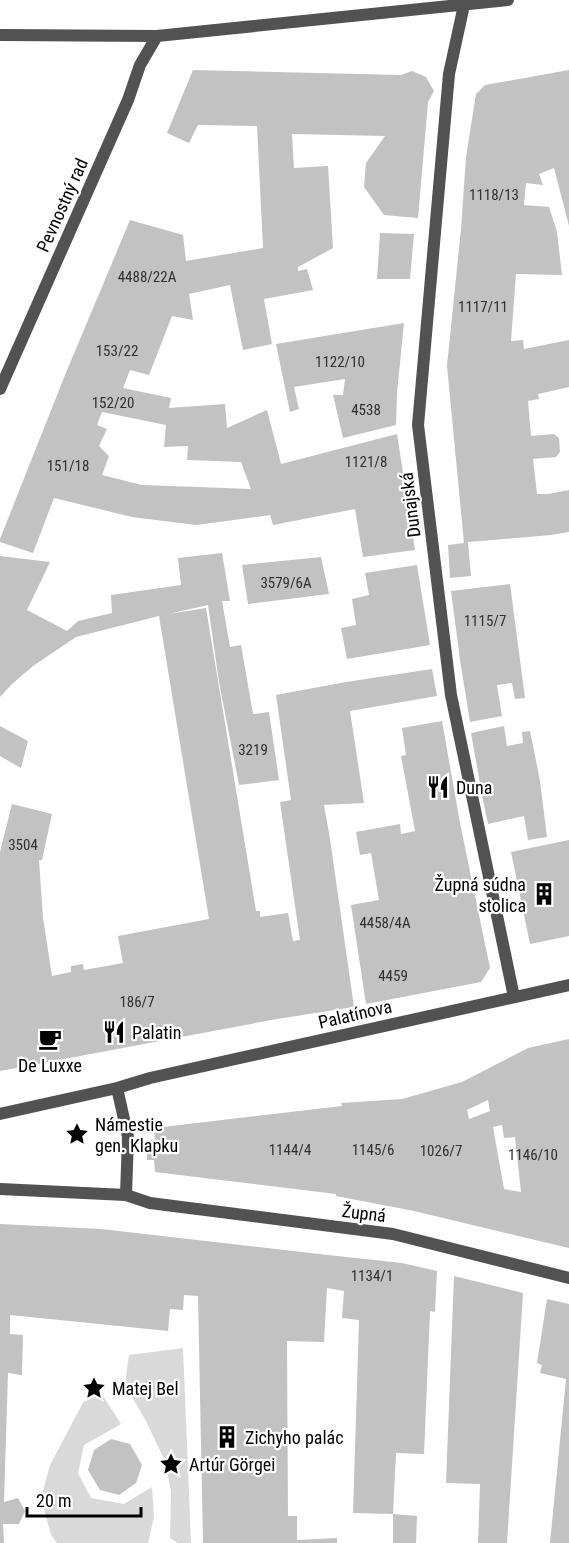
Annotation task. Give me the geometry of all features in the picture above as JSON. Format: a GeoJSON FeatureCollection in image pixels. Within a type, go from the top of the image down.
{"type":"FeatureCollection","features":[{"type":"Feature","properties":{"kind":"street"},"geometry":{"type":"LineString","coordinates":[[0,35],[157,36],[508,0]]}},
{"type":"Feature","properties":{"kind":"street","name":"Dunajská"},"geometry":{"type":"LineString","coordinates":[[464,4],[449,74],[418,425],[451,695],[514,996]]}},
{"type":"Feature","properties":{"kind":"street","name":"Pevnostný rad"},"geometry":{"type":"LineString","coordinates":[[0,389],[128,100],[140,65],[157,36]]}},
{"type":"Feature","properties":{"kind":"street","name":"Palatínova"},"geometry":{"type":"LineString","coordinates":[[0,1114],[117,1088],[150,1078],[569,985]]}},
{"type":"Feature","properties":{"kind":"street"},"geometry":{"type":"LineString","coordinates":[[117,1088],[128,1137],[126,1195]]}},
{"type":"Feature","properties":{"kind":"street","name":"Župná"},"geometry":{"type":"LineString","coordinates":[[0,1189],[126,1195],[150,1203],[393,1234],[569,1278]]}},
{"type":"Feature","properties":{"kind":"shaded area"},"geometry":{"type":"Polygon","coordinates":[[[183,1348],[191,1543],[178,1543],[170,1538],[171,1491],[165,1461],[146,1421],[125,1385],[129,1355],[183,1348]]]}},
{"type":"Feature","properties":{"kind":"shaded area"},"geometry":{"type":"Polygon","coordinates":[[[94,1382],[121,1424],[84,1445],[78,1473],[91,1498],[124,1504],[152,1487],[154,1517],[148,1543],[57,1543],[51,1535],[41,1498],[50,1465],[94,1382]]]}},
{"type":"Feature","properties":{"kind":"building"},"geometry":{"type":"Polygon","coordinates":[[[193,70],[401,75],[412,71],[426,77],[434,91],[428,102],[418,218],[384,215],[364,187],[366,163],[385,136],[292,134],[294,168],[328,166],[333,248],[298,267],[298,271],[307,269],[313,290],[264,299],[272,344],[243,350],[230,285],[189,294],[193,320],[172,316],[149,375],[130,370],[123,388],[171,398],[169,408],[225,404],[227,428],[267,410],[281,464],[397,434],[415,550],[363,557],[355,509],[273,525],[270,515],[196,525],[132,517],[54,498],[33,553],[0,542],[65,375],[130,220],[183,235],[186,261],[263,248],[257,126],[198,125],[189,143],[167,133],[193,70]],[[102,412],[97,425],[107,429],[99,446],[109,456],[102,475],[142,485],[251,489],[241,462],[187,460],[188,446],[164,447],[166,425],[102,412]]]}},
{"type":"Feature","properties":{"kind":"building"},"geometry":{"type":"Polygon","coordinates":[[[569,70],[569,226],[554,168],[539,174],[543,185],[526,183],[524,205],[549,207],[557,232],[562,275],[516,274],[511,341],[523,340],[524,349],[569,340],[569,387],[538,394],[539,399],[528,401],[531,436],[554,434],[559,438],[560,452],[556,457],[533,459],[537,494],[569,490],[569,532],[468,542],[471,576],[450,578],[448,545],[464,543],[447,366],[466,157],[476,94],[485,85],[569,70]]]}},
{"type":"Feature","properties":{"kind":"building"},"geometry":{"type":"Polygon","coordinates":[[[380,233],[414,234],[410,279],[377,279],[380,233]]]}},
{"type":"Feature","properties":{"kind":"building"},"geometry":{"type":"Polygon","coordinates":[[[404,323],[396,425],[343,438],[333,395],[343,395],[345,379],[294,387],[299,409],[290,412],[276,344],[404,323]]]}},
{"type":"Feature","properties":{"kind":"building"},"geometry":{"type":"Polygon","coordinates":[[[222,553],[230,601],[222,601],[230,647],[241,645],[253,714],[269,712],[279,780],[239,785],[219,682],[208,605],[168,614],[206,608],[256,911],[260,911],[260,917],[288,913],[293,941],[300,940],[280,802],[291,800],[276,695],[432,669],[437,696],[350,711],[364,803],[324,805],[354,1007],[277,1019],[0,1071],[0,852],[12,804],[52,814],[42,860],[39,860],[43,918],[52,976],[71,972],[71,966],[83,964],[84,970],[123,963],[118,936],[209,919],[159,616],[76,637],[33,666],[0,697],[0,556],[50,562],[27,610],[67,631],[78,621],[112,613],[111,595],[181,585],[178,558],[222,553]]]}},
{"type":"Feature","properties":{"kind":"building"},"geometry":{"type":"Polygon","coordinates":[[[321,557],[329,594],[248,604],[242,565],[321,557]]]}},
{"type":"Feature","properties":{"kind":"building"},"geometry":{"type":"Polygon","coordinates":[[[417,565],[430,645],[347,659],[341,628],[356,625],[352,599],[369,595],[365,573],[417,565]]]}},
{"type":"Feature","properties":{"kind":"building"},"geometry":{"type":"Polygon","coordinates":[[[510,584],[525,698],[515,699],[512,683],[497,685],[502,716],[470,722],[451,591],[510,584]]]}},
{"type":"Feature","properties":{"kind":"building"},"geometry":{"type":"Polygon","coordinates":[[[442,721],[490,968],[481,982],[366,1004],[351,905],[379,900],[371,853],[360,855],[356,832],[400,824],[401,834],[415,831],[401,756],[406,755],[402,728],[442,721]]]}},
{"type":"Feature","properties":{"kind":"building"},"geometry":{"type":"Polygon","coordinates":[[[0,726],[28,741],[21,768],[0,756],[0,726]]]}},
{"type":"Feature","properties":{"kind":"building"},"geometry":{"type":"Polygon","coordinates":[[[504,726],[507,746],[523,743],[522,732],[530,731],[540,781],[547,837],[528,840],[524,816],[488,824],[471,733],[504,726]]]}},
{"type":"Feature","properties":{"kind":"building","name":"Župná súdna stolica"},"geometry":{"type":"Polygon","coordinates":[[[569,840],[569,936],[530,944],[511,852],[569,840]]]}},
{"type":"Feature","properties":{"kind":"building"},"geometry":{"type":"Polygon","coordinates":[[[569,1039],[569,1248],[414,1211],[336,1196],[336,1194],[155,1172],[154,1160],[147,1160],[147,1140],[155,1140],[154,1128],[342,1106],[341,1103],[402,1099],[462,1082],[528,1048],[569,1039]],[[488,1100],[467,1110],[469,1119],[490,1111],[488,1100]],[[502,1125],[493,1127],[504,1189],[521,1192],[515,1137],[504,1138],[502,1125]]]}},
{"type":"Feature","properties":{"kind":"building"},"geometry":{"type":"Polygon","coordinates":[[[0,1224],[101,1229],[402,1263],[437,1271],[435,1312],[430,1311],[424,1454],[396,1453],[393,1514],[353,1513],[359,1320],[342,1318],[344,1291],[327,1288],[324,1342],[287,1341],[288,1516],[297,1516],[297,1540],[337,1538],[337,1543],[203,1543],[198,1296],[184,1295],[183,1310],[170,1309],[168,1331],[10,1315],[10,1334],[23,1335],[22,1375],[8,1373],[4,1502],[18,1498],[25,1511],[19,1524],[3,1524],[4,1543],[0,1543],[0,1224]]]}},
{"type":"Feature","properties":{"kind":"building"},"geometry":{"type":"Polygon","coordinates":[[[454,1276],[523,1293],[507,1543],[478,1543],[480,1484],[446,1483],[454,1276]]]}},
{"type":"Feature","properties":{"kind":"building"},"geometry":{"type":"Polygon","coordinates":[[[547,1299],[569,1304],[569,1543],[550,1543],[566,1379],[540,1373],[542,1365],[537,1363],[547,1299]]]}},
{"type":"Feature","properties":{"kind":"building"},"geometry":{"type":"Polygon","coordinates":[[[111,1439],[130,1444],[142,1465],[136,1483],[119,1495],[100,1490],[88,1470],[94,1450],[111,1439]]]}},
{"type":"Feature","properties":{"kind":"building"},"geometry":{"type":"Polygon","coordinates":[[[393,1514],[417,1516],[416,1543],[393,1543],[393,1514]]]}},
{"type":"Feature","properties":{"kind":"place","name":"Duna"},"geometry":{"type":"Point","coordinates":[438,787]}},
{"type":"Feature","properties":{"kind":"place","name":"Župná súdna stolica"},"geometry":{"type":"Point","coordinates":[544,894]}},
{"type":"Feature","properties":{"kind":"place","name":"Palatin"},"geometry":{"type":"Point","coordinates":[114,1032]}},
{"type":"Feature","properties":{"kind":"place","name":"De Luxxe"},"geometry":{"type":"Point","coordinates":[50,1039]}},
{"type":"Feature","properties":{"kind":"place","name":"Námestie gen. Klapku"},"geometry":{"type":"Point","coordinates":[77,1134]}},
{"type":"Feature","properties":{"kind":"place","name":"Matej Bel"},"geometry":{"type":"Point","coordinates":[94,1388]}},
{"type":"Feature","properties":{"kind":"place","name":"Zichyho palác"},"geometry":{"type":"Point","coordinates":[227,1437]}},
{"type":"Feature","properties":{"kind":"place","name":"Artúr Görgei"},"geometry":{"type":"Point","coordinates":[171,1464]}}]}
